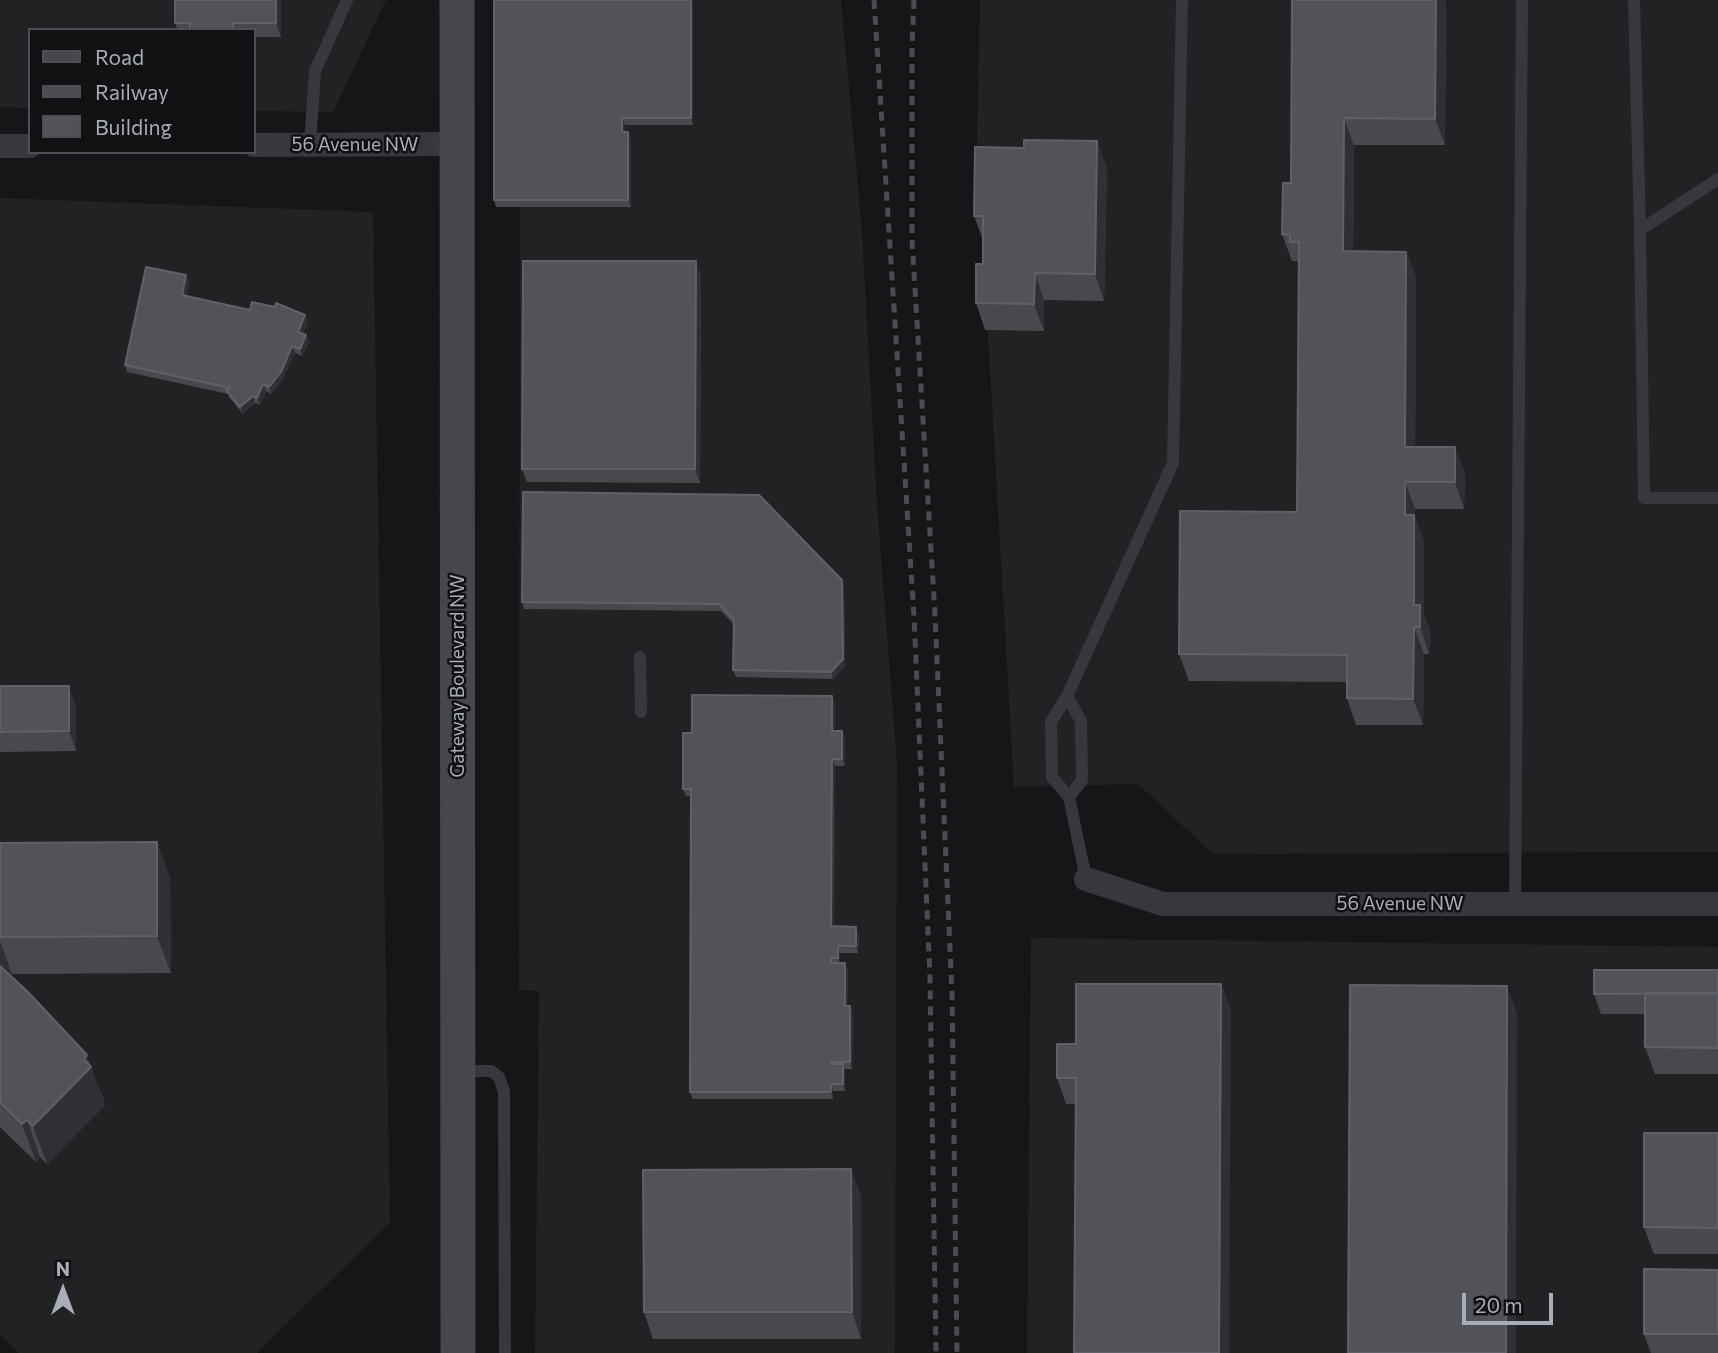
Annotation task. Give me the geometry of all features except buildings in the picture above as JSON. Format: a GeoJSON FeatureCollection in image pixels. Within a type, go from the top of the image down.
{"type":"FeatureCollection","features":[{"type":"Feature","properties":{"kind":"main road","name":"Gateway Boulevard NW"},"geometry":{"type":"LineString","coordinates":[[457,0],[457,1353]]}},
{"type":"Feature","properties":{"kind":"street","name":"56 Avenue NW"},"geometry":{"type":"LineString","coordinates":[[256,145],[457,144]]}},
{"type":"Feature","properties":{"kind":"street"},"geometry":{"type":"LineString","coordinates":[[0,146],[28,146]]}},
{"type":"Feature","properties":{"kind":"street","name":"56 Avenue NW"},"geometry":{"type":"LineString","coordinates":[[1086,879],[1163,904],[1718,904]]}},
{"type":"Feature","properties":{"kind":"lane"},"geometry":{"type":"LineString","coordinates":[[310,145],[314,71],[347,0]]}},
{"type":"Feature","properties":{"kind":"lane"},"geometry":{"type":"LineString","coordinates":[[1086,879],[1069,797],[1052,777],[1051,722],[1067,696],[1173,463],[1182,0]]}},
{"type":"Feature","properties":{"kind":"lane"},"geometry":{"type":"LineString","coordinates":[[1515,904],[1522,0]]}},
{"type":"Feature","properties":{"kind":"lane"},"geometry":{"type":"LineString","coordinates":[[1634,0],[1644,498],[1718,498]]}},
{"type":"Feature","properties":{"kind":"lane"},"geometry":{"type":"LineString","coordinates":[[1640,230],[1718,179]]}},
{"type":"Feature","properties":{"kind":"lane"},"geometry":{"type":"LineString","coordinates":[[640,657],[641,712]]}},
{"type":"Feature","properties":{"kind":"lane"},"geometry":{"type":"LineString","coordinates":[[1067,696],[1082,721],[1082,780],[1069,797]]}},
{"type":"Feature","properties":{"kind":"lane"},"geometry":{"type":"LineString","coordinates":[[458,1071],[491,1071],[499,1077],[503,1092],[505,1353]]}},
{"type":"Feature","properties":{"kind":"shaded area"},"geometry":{"type":"Polygon","coordinates":[[[0,0],[386,0],[333,112],[256,111],[256,28],[28,28],[28,108],[0,107],[0,0]]]}},
{"type":"Feature","properties":{"kind":"shaded area"},"geometry":{"type":"Polygon","coordinates":[[[520,0],[841,0],[862,231],[877,504],[897,764],[895,1353],[535,1353],[539,991],[519,990],[520,0]]]}},
{"type":"Feature","properties":{"kind":"shaded area"},"geometry":{"type":"Polygon","coordinates":[[[980,0],[1718,0],[1718,852],[1213,854],[1138,784],[1014,787],[977,144],[980,0]]]}},
{"type":"Feature","properties":{"kind":"shaded area"},"geometry":{"type":"Polygon","coordinates":[[[0,198],[373,212],[390,1222],[257,1353],[19,1353],[0,1335],[0,198]]]}},
{"type":"Feature","properties":{"kind":"shaded area"},"geometry":{"type":"Polygon","coordinates":[[[1031,938],[1718,947],[1718,1353],[1027,1353],[1031,938]]]}},
{"type":"Feature","properties":{"kind":"railway"},"geometry":{"type":"LineString","coordinates":[[874,0],[914,616],[930,978],[936,1353]]}},
{"type":"Feature","properties":{"kind":"railway"},"geometry":{"type":"LineString","coordinates":[[914,0],[912,240],[935,615],[952,993],[957,1353]]}}]}
